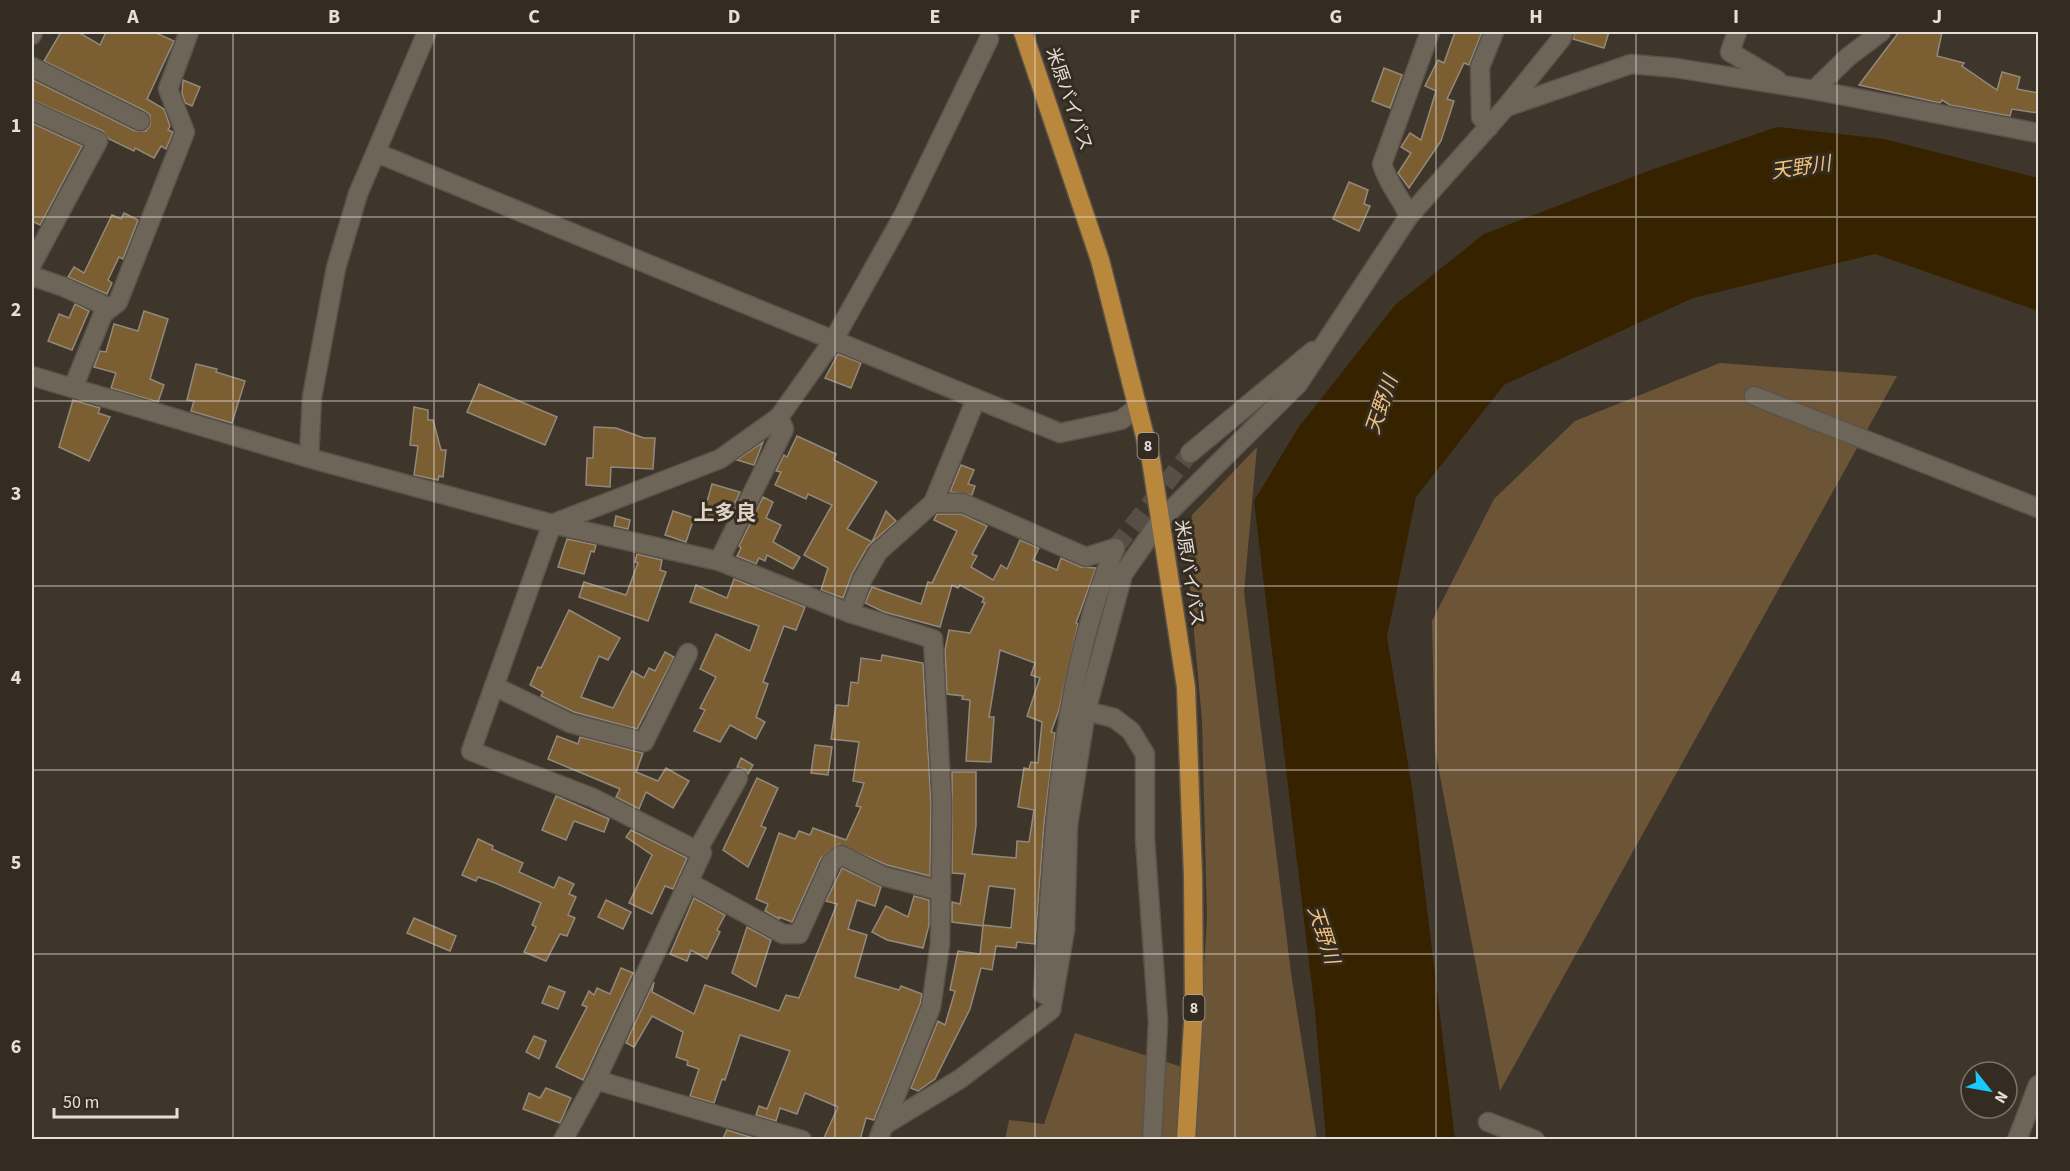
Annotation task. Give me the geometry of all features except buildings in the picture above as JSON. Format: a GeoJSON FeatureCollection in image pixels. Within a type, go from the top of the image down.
{"type":"FeatureCollection","features":[{"type":"Feature","properties":{"kind":"highway","name":"米原バイパス"},"geometry":{"type":"LineString","coordinates":[[1023,32],[1100,260],[1138,407],[1151,460],[1186,687],[1193,876],[1194,1007],[1186,1140]]}},
{"type":"Feature","properties":{"kind":"street"},"geometry":{"type":"LineString","coordinates":[[73,387],[103,314],[118,302],[185,132],[168,89],[189,32]]}},
{"type":"Feature","properties":{"kind":"street"},"geometry":{"type":"LineString","coordinates":[[309,458],[312,397],[336,268],[358,195],[427,32]]}},
{"type":"Feature","properties":{"kind":"street"},"geometry":{"type":"LineString","coordinates":[[1409,216],[1402,199],[1388,184],[1382,164],[1430,32]]}},
{"type":"Feature","properties":{"kind":"street"},"geometry":{"type":"LineString","coordinates":[[1489,127],[1481,117],[1480,67],[1494,32]]}},
{"type":"Feature","properties":{"kind":"street"},"geometry":{"type":"LineString","coordinates":[[882,1132],[960,1079],[1051,1010],[1065,930],[1068,825],[1086,711],[1123,574],[1160,521],[1298,384],[1409,216],[1506,107],[1561,39],[1564,32]]}},
{"type":"Feature","properties":{"kind":"street"},"geometry":{"type":"LineString","coordinates":[[1737,32],[1730,52],[1785,85]]}},
{"type":"Feature","properties":{"kind":"street"},"geometry":{"type":"LineString","coordinates":[[1814,90],[1848,57],[1881,32]]}},
{"type":"Feature","properties":{"kind":"street"},"geometry":{"type":"LineString","coordinates":[[563,1140],[596,1080],[702,853],[592,798],[471,751],[552,524],[720,459],[780,417],[833,341],[902,218],[988,39]]}},
{"type":"Feature","properties":{"kind":"street"},"geometry":{"type":"LineString","coordinates":[[1506,107],[1630,64],[1676,68],[1785,85],[2038,133]]}},
{"type":"Feature","properties":{"kind":"street"},"geometry":{"type":"LineString","coordinates":[[32,67],[140,121]]}},
{"type":"Feature","properties":{"kind":"street"},"geometry":{"type":"LineString","coordinates":[[32,111],[98,141],[32,264]]}},
{"type":"Feature","properties":{"kind":"street"},"geometry":{"type":"LineString","coordinates":[[377,153],[1060,433],[1121,420],[1138,407]]}},
{"type":"Feature","properties":{"kind":"street"},"geometry":{"type":"LineString","coordinates":[[32,276],[64,287],[110,308]]}},
{"type":"Feature","properties":{"kind":"street"},"geometry":{"type":"LineString","coordinates":[[1190,453],[1328,339]]}},
{"type":"Feature","properties":{"kind":"street"},"geometry":{"type":"LineString","coordinates":[[32,376],[309,458],[552,524],[719,561],[850,613],[933,639],[942,804],[940,944],[931,1006],[882,1132]]}},
{"type":"Feature","properties":{"kind":"street"},"geometry":{"type":"LineString","coordinates":[[1754,396],[2038,508]]}},
{"type":"Feature","properties":{"kind":"street"},"geometry":{"type":"LineString","coordinates":[[850,613],[862,580],[878,552],[933,503],[976,399]]}},
{"type":"Feature","properties":{"kind":"street"},"geometry":{"type":"LineString","coordinates":[[719,561],[784,429],[780,417]]}},
{"type":"Feature","properties":{"kind":"street"},"geometry":{"type":"LineString","coordinates":[[933,503],[963,503],[1086,557],[1115,548],[1101,582],[1076,675],[1055,834],[1043,995],[1051,1010]]}},
{"type":"Feature","properties":{"kind":"street"},"geometry":{"type":"LineString","coordinates":[[494,686],[570,723],[644,742],[688,654]]}},
{"type":"Feature","properties":{"kind":"street"},"geometry":{"type":"LineString","coordinates":[[1086,711],[1114,718],[1131,731],[1144,754],[1144,839],[1158,1022],[1152,1140]]}},
{"type":"Feature","properties":{"kind":"street"},"geometry":{"type":"LineString","coordinates":[[697,851],[738,778]]}},
{"type":"Feature","properties":{"kind":"street"},"geometry":{"type":"LineString","coordinates":[[688,882],[783,934],[799,934],[831,862],[841,855],[883,876],[941,891]]}},
{"type":"Feature","properties":{"kind":"street"},"geometry":{"type":"LineString","coordinates":[[596,1080],[802,1140]]}},
{"type":"Feature","properties":{"kind":"street"},"geometry":{"type":"LineString","coordinates":[[2017,1140],[2038,1085]]}},
{"type":"Feature","properties":{"kind":"street"},"geometry":{"type":"LineString","coordinates":[[1488,1122],[1534,1140]]}},
{"type":"Feature","properties":{"kind":"shaded area"},"geometry":{"type":"Polygon","coordinates":[[[1720,363],[1897,376],[1500,1091],[1435,750],[1432,621],[1494,499],[1575,421],[1720,363]]]}},
{"type":"Feature","properties":{"kind":"shaded area"},"geometry":{"type":"Polygon","coordinates":[[[1257,447],[1244,592],[1291,973],[1317,1139],[1005,1140],[1009,1120],[1044,1124],[1075,1033],[1198,1072],[1207,917],[1202,720],[1187,555],[1192,515],[1257,447]]]}},
{"type":"Feature","properties":{"kind":"water","name":"天野川"},"geometry":{"type":"Polygon","coordinates":[[[1777,127],[1884,139],[2038,178],[2038,311],[1875,254],[1693,298],[1504,385],[1416,497],[1387,637],[1413,794],[1455,1139],[1326,1139],[1315,1012],[1254,501],[1298,428],[1395,305],[1484,234],[1648,171],[1777,127]]]}},
{"type":"Feature","properties":{"kind":"tunnel"},"geometry":{"type":"LineString","coordinates":[[1115,548],[1190,453]]}},
{"type":"Feature","properties":{"kind":"district","name":"上多良"},"geometry":{"type":"Point","coordinates":[725,513]}}]}
